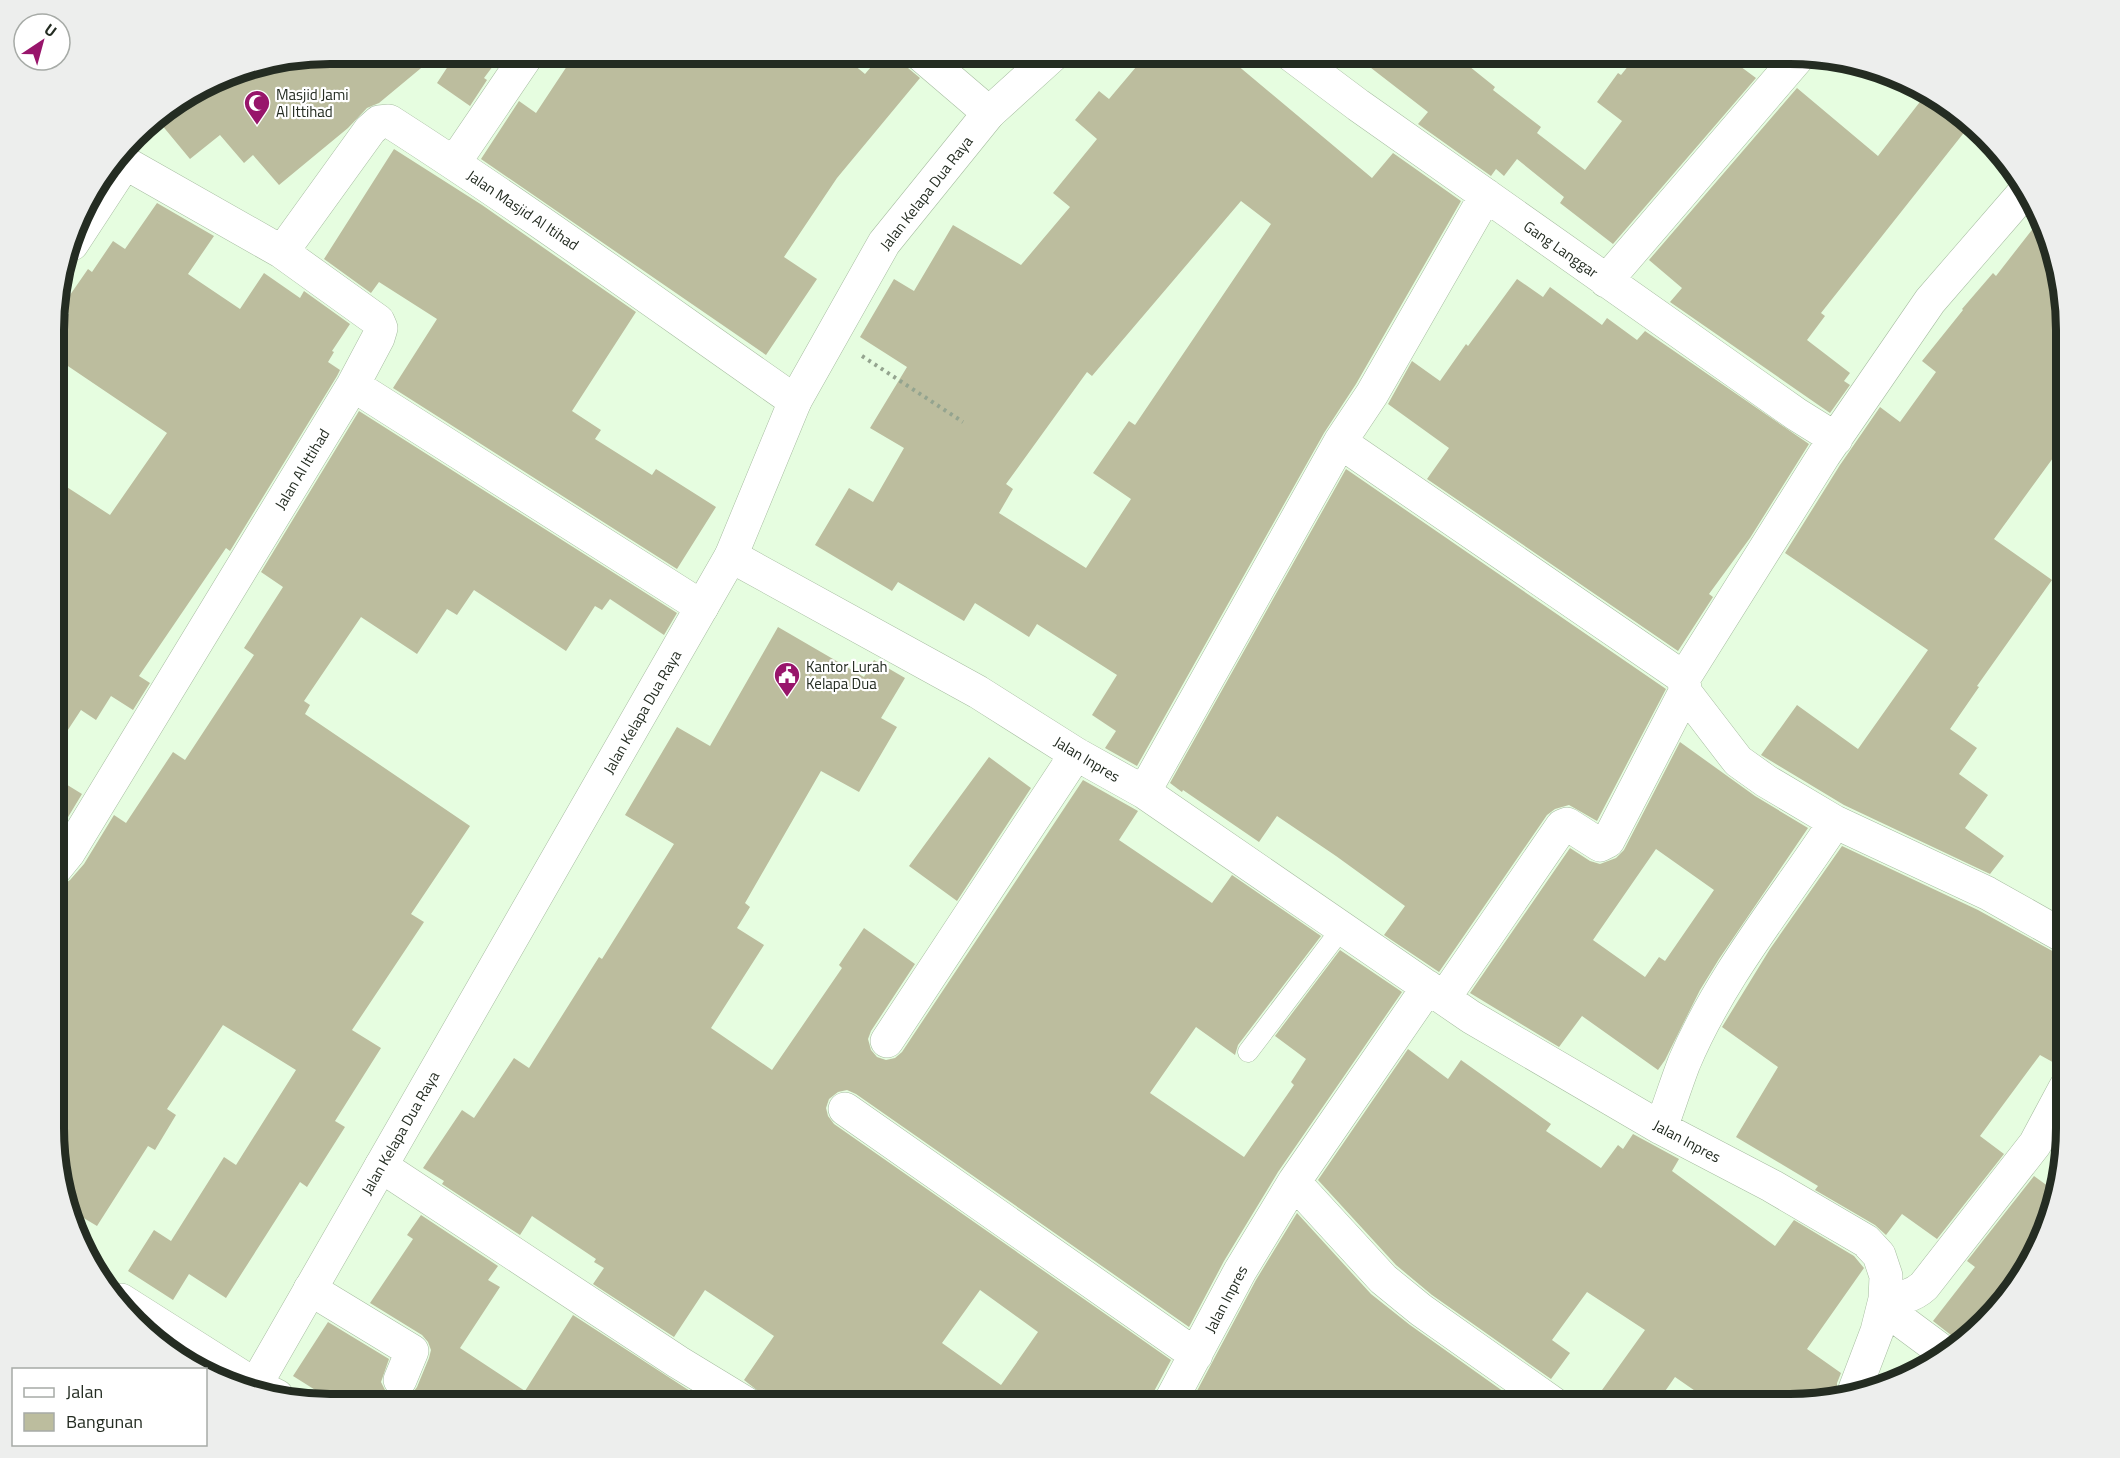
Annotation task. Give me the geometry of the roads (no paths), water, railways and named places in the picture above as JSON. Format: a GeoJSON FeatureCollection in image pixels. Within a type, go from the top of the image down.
{"type":"FeatureCollection","features":[{"type":"Feature","properties":{"kind":"street"},"geometry":{"type":"LineString","coordinates":[[454,163],[521,64]]}},
{"type":"Feature","properties":{"kind":"street"},"geometry":{"type":"LineString","coordinates":[[932,64],[989,113]]}},
{"type":"Feature","properties":{"kind":"street","name":"Jalan Kelapa Dua Raya"},"geometry":{"type":"LineString","coordinates":[[264,1385],[310,1289],[731,556],[795,401],[884,243],[989,113],[1043,64]]}},
{"type":"Feature","properties":{"kind":"street","name":"Gang Langgar"},"geometry":{"type":"LineString","coordinates":[[1303,64],[1796,414],[1836,439]]}},
{"type":"Feature","properties":{"kind":"street"},"geometry":{"type":"LineString","coordinates":[[1606,280],[1792,64]]}},
{"type":"Feature","properties":{"kind":"street","name":"Jalan Masjid Al Itihad"},"geometry":{"type":"LineString","coordinates":[[282,252],[370,130],[380,122],[389,121],[586,253],[795,401]]}},
{"type":"Feature","properties":{"kind":"street","name":"Jalan Al Ittihad"},"geometry":{"type":"LineString","coordinates":[[64,858],[353,385],[381,328],[378,321],[282,252],[124,162]]}},
{"type":"Feature","properties":{"kind":"street"},"geometry":{"type":"LineString","coordinates":[[1144,792],[1340,442],[1372,394],[1486,195]]}},
{"type":"Feature","properties":{"kind":"street"},"geometry":{"type":"LineString","coordinates":[[1436,993],[1562,826],[1566,825],[1600,845],[1608,841],[1685,685],[1836,439],[1930,301],[2020,196]]}},
{"type":"Feature","properties":{"kind":"street"},"geometry":{"type":"LineString","coordinates":[[353,385],[702,607]]}},
{"type":"Feature","properties":{"kind":"street"},"geometry":{"type":"LineString","coordinates":[[1340,442],[1685,685],[1738,761],[1766,782],[1835,822],[1988,893],[2056,931]]}},
{"type":"Feature","properties":{"kind":"street","name":"Jalan Inpres"},"geometry":{"type":"LineString","coordinates":[[731,556],[978,692],[1076,754],[1144,792],[1471,1017],[1661,1128],[1772,1186],[1866,1241],[1878,1255],[1886,1276],[1882,1313]]}},
{"type":"Feature","properties":{"kind":"street"},"geometry":{"type":"LineString","coordinates":[[887,1041],[1076,754]]}},
{"type":"Feature","properties":{"kind":"street"},"geometry":{"type":"LineString","coordinates":[[1661,1128],[1685,1062],[1712,1009],[1755,938],[1835,822]]}},
{"type":"Feature","properties":{"kind":"street","name":"Jalan Inpres"},"geometry":{"type":"LineString","coordinates":[[1175,1394],[1240,1271],[1294,1182],[1436,993]]}},
{"type":"Feature","properties":{"kind":"street"},"geometry":{"type":"LineString","coordinates":[[1858,1384],[1882,1313],[1903,1298],[1916,1294],[1924,1286],[2035,1144],[2056,1106]]}},
{"type":"Feature","properties":{"kind":"street"},"geometry":{"type":"LineString","coordinates":[[845,1109],[1196,1355]]}},
{"type":"Feature","properties":{"kind":"street"},"geometry":{"type":"LineString","coordinates":[[381,1166],[678,1362],[731,1394]]}},
{"type":"Feature","properties":{"kind":"street"},"geometry":{"type":"LineString","coordinates":[[1294,1182],[1383,1279],[1529,1394]]}},
{"type":"Feature","properties":{"kind":"street"},"geometry":{"type":"LineString","coordinates":[[310,1289],[412,1351],[400,1380]]}},
{"type":"Feature","properties":{"kind":"street"},"geometry":{"type":"LineString","coordinates":[[135,1309],[240,1377]]}},
{"type":"Feature","properties":{"kind":"street"},"geometry":{"type":"LineString","coordinates":[[1882,1313],[1938,1348]]}},
{"type":"Feature","properties":{"kind":"lane"},"geometry":{"type":"LineString","coordinates":[[1248,1052],[1342,928]]}},
{"type":"Feature","properties":{"kind":"place","name":"Masjid Jami Al Ittihad"},"geometry":{"type":"Point","coordinates":[257,126]}},
{"type":"Feature","properties":{"kind":"place","name":"Kantor Lurah Kelapa Dua"},"geometry":{"type":"Point","coordinates":[787,698]}}]}
